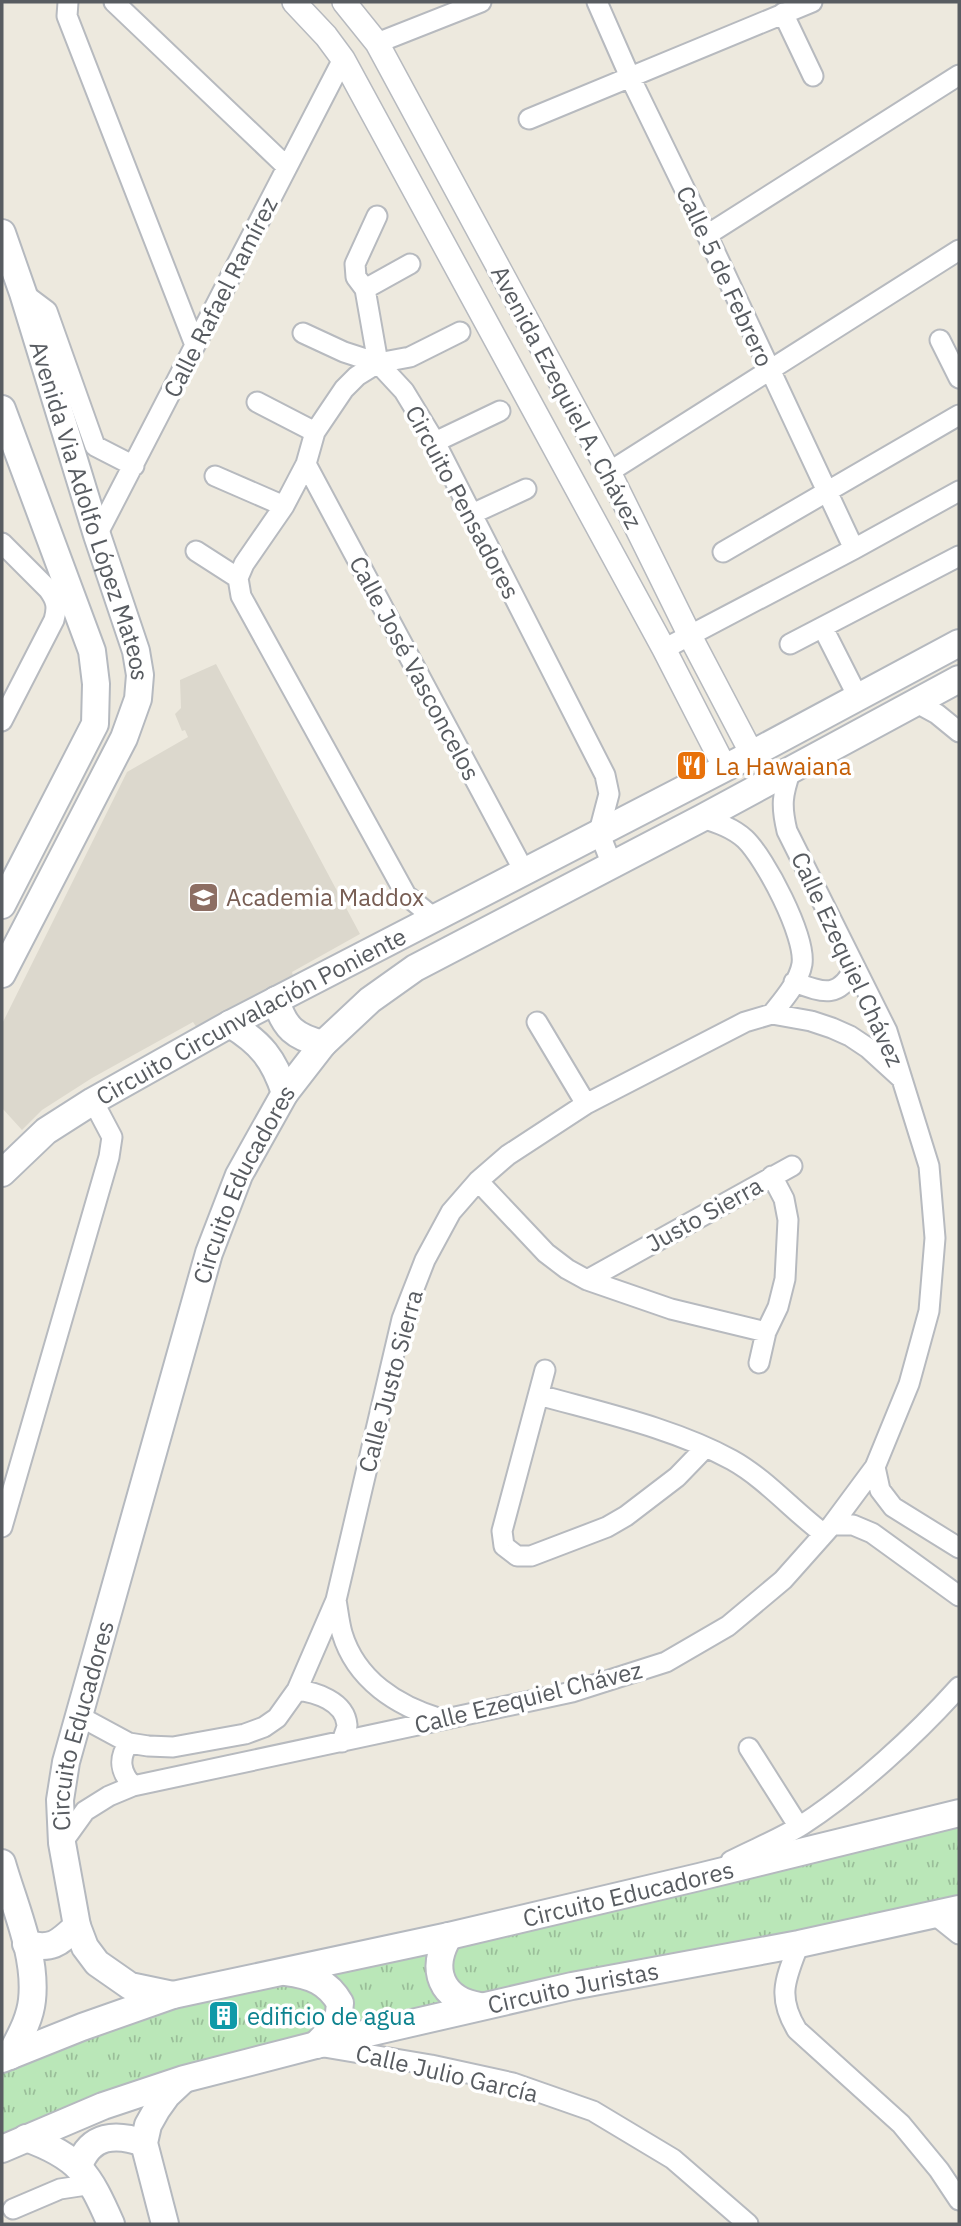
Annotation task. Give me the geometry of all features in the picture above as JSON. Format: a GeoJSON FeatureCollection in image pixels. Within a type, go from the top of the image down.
{"type":"FeatureCollection","features":[{"type":"Feature","properties":{"kind":"main road","name":"Avenida Via Adolfo López Mateos"},"geometry":{"type":"LineString","coordinates":[[2,233],[136,651],[140,675],[138,699],[124,738],[2,974]]}},
{"type":"Feature","properties":{"kind":"main road","name":"Avenida Via Adolfo López Mateos"},"geometry":{"type":"LineString","coordinates":[[2,409],[63,603],[92,651],[96,684],[95,724],[2,905]]}},
{"type":"Feature","properties":{"kind":"main road","name":"Circuito Circunvalación Poniente"},"geometry":{"type":"LineString","coordinates":[[2,1173],[46,1131],[93,1101],[230,1024],[724,766],[752,754],[959,643]]}},
{"type":"Feature","properties":{"kind":"main road","name":"Circuito Educadores"},"geometry":{"type":"LineString","coordinates":[[173,1996],[130,1986],[97,1963],[85,1947],[77,1926],[62,1843],[60,1800],[66,1762],[209,1253],[239,1175],[285,1093],[323,1044],[370,1000],[415,968],[702,818],[959,679]]}},
{"type":"Feature","properties":{"kind":"main road"},"geometry":{"type":"LineString","coordinates":[[276,1000],[280,1016],[291,1030],[306,1040],[323,1044]]}},
{"type":"Feature","properties":{"kind":"main road"},"geometry":{"type":"LineString","coordinates":[[230,1024],[250,1036],[266,1052],[278,1071],[285,1093]]}},
{"type":"Feature","properties":{"kind":"main road","name":"Circuito Educadores"},"geometry":{"type":"LineString","coordinates":[[6,2057],[82,2026],[173,1996],[449,1936],[959,1813]]}},
{"type":"Feature","properties":{"kind":"main road"},"geometry":{"type":"LineString","coordinates":[[2,1863],[26,1944],[32,2001],[25,2027],[6,2057]]}},
{"type":"Feature","properties":{"kind":"main road","name":"Circuito Juristas"},"geometry":{"type":"LineString","coordinates":[[2,2149],[103,2106],[184,2079],[316,2045],[572,1986],[799,1944],[947,1911]]}},
{"type":"Feature","properties":{"kind":"main road"},"geometry":{"type":"LineString","coordinates":[[26,1944],[43,1948],[54,1945],[77,1926]]}},
{"type":"Feature","properties":{"kind":"main road"},"geometry":{"type":"LineString","coordinates":[[449,1936],[441,1948],[438,1963],[440,1977],[446,1989],[456,1998],[467,2004],[480,2006]]}},
{"type":"Feature","properties":{"kind":"main road"},"geometry":{"type":"LineString","coordinates":[[281,1971],[314,1978],[327,1986],[340,2003],[338,2022],[316,2045]]}},
{"type":"Feature","properties":{"kind":"main road"},"geometry":{"type":"LineString","coordinates":[[164,2224],[144,2143],[148,2125],[157,2109],[184,2079]]}},
{"type":"Feature","properties":{"kind":"main road"},"geometry":{"type":"LineString","coordinates":[[86,2175],[86,2152],[103,2139],[127,2137],[144,2143]]}},
{"type":"Feature","properties":{"kind":"main road"},"geometry":{"type":"LineString","coordinates":[[26,2138],[65,2154],[86,2175],[111,2224]]}},
{"type":"Feature","properties":{"kind":"street"},"geometry":{"type":"LineString","coordinates":[[68,2],[67,16],[195,345]]}},
{"type":"Feature","properties":{"kind":"street"},"geometry":{"type":"LineString","coordinates":[[114,2],[286,166]]}},
{"type":"Feature","properties":{"kind":"street","name":"Avenida Ezequiel A. Chávez"},"geometry":{"type":"LineString","coordinates":[[295,2],[343,59],[724,766]]}},
{"type":"Feature","properties":{"kind":"street","name":"Avenida Ezequiel A. Chávez"},"geometry":{"type":"LineString","coordinates":[[344,2],[377,43],[609,472],[752,754]]}},
{"type":"Feature","properties":{"kind":"street"},"geometry":{"type":"LineString","coordinates":[[377,43],[478,2]]}},
{"type":"Feature","properties":{"kind":"street","name":"Calle 5 de Febrero"},"geometry":{"type":"LineString","coordinates":[[597,2],[854,549]]}},
{"type":"Feature","properties":{"kind":"street"},"geometry":{"type":"LineString","coordinates":[[529,120],[812,2]]}},
{"type":"Feature","properties":{"kind":"street"},"geometry":{"type":"LineString","coordinates":[[783,13],[813,76]]}},
{"type":"Feature","properties":{"kind":"street","name":"Calle Rafael Ramírez"},"geometry":{"type":"LineString","coordinates":[[97,535],[343,59]]}},
{"type":"Feature","properties":{"kind":"street"},"geometry":{"type":"LineString","coordinates":[[707,235],[958,79]]}},
{"type":"Feature","properties":{"kind":"street"},"geometry":{"type":"LineString","coordinates":[[377,216],[355,264],[356,277],[365,289],[378,363]]}},
{"type":"Feature","properties":{"kind":"street"},"geometry":{"type":"LineString","coordinates":[[609,472],[959,250]]}},
{"type":"Feature","properties":{"kind":"street"},"geometry":{"type":"LineString","coordinates":[[365,289],[410,264]]}},
{"type":"Feature","properties":{"kind":"street"},"geometry":{"type":"LineString","coordinates":[[23,293],[47,311],[95,446],[134,466]]}},
{"type":"Feature","properties":{"kind":"street"},"geometry":{"type":"LineString","coordinates":[[303,332],[344,352],[378,363]]}},
{"type":"Feature","properties":{"kind":"street"},"geometry":{"type":"LineString","coordinates":[[434,918],[406,895],[241,596],[237,578],[285,506],[306,464],[316,432],[344,389],[357,376],[378,363],[410,357],[460,332]]}},
{"type":"Feature","properties":{"kind":"street"},"geometry":{"type":"LineString","coordinates":[[940,340],[959,378]]}},
{"type":"Feature","properties":{"kind":"street","name":"Circuito Pensadores"},"geometry":{"type":"LineString","coordinates":[[378,363],[404,391],[435,442],[606,775],[609,794],[599,832]]}},
{"type":"Feature","properties":{"kind":"street"},"geometry":{"type":"LineString","coordinates":[[257,402],[316,432]]}},
{"type":"Feature","properties":{"kind":"street"},"geometry":{"type":"LineString","coordinates":[[435,442],[500,411]]}},
{"type":"Feature","properties":{"kind":"street"},"geometry":{"type":"LineString","coordinates":[[723,552],[959,415]]}},
{"type":"Feature","properties":{"kind":"street","name":"Calle José Vasconcelos"},"geometry":{"type":"LineString","coordinates":[[306,464],[524,871]]}},
{"type":"Feature","properties":{"kind":"street"},"geometry":{"type":"LineString","coordinates":[[215,476],[285,506]]}},
{"type":"Feature","properties":{"kind":"street"},"geometry":{"type":"LineString","coordinates":[[472,514],[526,489]]}},
{"type":"Feature","properties":{"kind":"street"},"geometry":{"type":"LineString","coordinates":[[663,649],[959,491]]}},
{"type":"Feature","properties":{"kind":"street"},"geometry":{"type":"LineString","coordinates":[[2,543],[63,603],[2,719]]}},
{"type":"Feature","properties":{"kind":"street"},"geometry":{"type":"LineString","coordinates":[[196,551],[237,578]]}},
{"type":"Feature","properties":{"kind":"street"},"geometry":{"type":"LineString","coordinates":[[790,644],[959,556]]}},
{"type":"Feature","properties":{"kind":"street"},"geometry":{"type":"LineString","coordinates":[[823,628],[858,696]]}},
{"type":"Feature","properties":{"kind":"street"},"geometry":{"type":"LineString","coordinates":[[915,702],[937,714],[959,732]]}},
{"type":"Feature","properties":{"kind":"street","name":"Calle Ezequiel Chávez"},"geometry":{"type":"LineString","coordinates":[[62,1843],[85,1811],[108,1796],[133,1786],[572,1692],[666,1662],[728,1626],[783,1580],[828,1529],[875,1467],[909,1384],[929,1311],[934,1250],[929,1166],[887,1031],[787,831],[782,808],[783,790],[790,769]]}},
{"type":"Feature","properties":{"kind":"street"},"geometry":{"type":"LineString","coordinates":[[702,818],[727,826],[745,839],[759,856],[796,924],[801,942],[802,964],[794,982],[772,1014]]}},
{"type":"Feature","properties":{"kind":"street"},"geometry":{"type":"LineString","coordinates":[[599,832],[612,865]]}},
{"type":"Feature","properties":{"kind":"street"},"geometry":{"type":"LineString","coordinates":[[794,982],[826,992],[839,989],[849,979],[855,967]]}},
{"type":"Feature","properties":{"kind":"street","name":"Calle Justo Sierra"},"geometry":{"type":"LineString","coordinates":[[79,1716],[129,1743],[173,1747],[245,1734],[264,1727],[277,1718],[297,1690],[336,1600],[402,1319],[425,1260],[451,1212],[478,1181],[508,1155],[586,1104],[745,1022],[772,1014],[811,1021],[850,1036],[868,1048],[905,1082]]}},
{"type":"Feature","properties":{"kind":"street"},"geometry":{"type":"LineString","coordinates":[[537,1022],[586,1104]]}},
{"type":"Feature","properties":{"kind":"street"},"geometry":{"type":"LineString","coordinates":[[2,1527],[109,1157],[112,1137],[93,1101]]}},
{"type":"Feature","properties":{"kind":"street"},"geometry":{"type":"LineString","coordinates":[[772,1175],[792,1166]]}},
{"type":"Feature","properties":{"kind":"street","name":"Justo Sierra"},"geometry":{"type":"LineString","coordinates":[[587,1280],[772,1175],[784,1199],[788,1220],[785,1279],[778,1307],[766,1332],[759,1363]]}},
{"type":"Feature","properties":{"kind":"street"},"geometry":{"type":"LineString","coordinates":[[478,1181],[546,1252],[567,1269],[587,1280],[671,1309],[766,1332]]}},
{"type":"Feature","properties":{"kind":"street"},"geometry":{"type":"LineString","coordinates":[[545,1370],[502,1531],[504,1546],[517,1556],[531,1556],[607,1527],[626,1516],[677,1477],[705,1447]]}},
{"type":"Feature","properties":{"kind":"street"},"geometry":{"type":"LineString","coordinates":[[539,1395],[639,1423],[705,1447],[733,1461],[828,1529],[853,1525],[872,1533],[959,1596]]}},
{"type":"Feature","properties":{"kind":"street"},"geometry":{"type":"LineString","coordinates":[[875,1467],[880,1490],[893,1507],[959,1548]]}},
{"type":"Feature","properties":{"kind":"street","name":"Calle Justo Sierra"},"geometry":{"type":"LineString","coordinates":[[336,1600],[343,1635],[359,1666],[382,1692],[412,1711],[446,1721]]}},
{"type":"Feature","properties":{"kind":"street"},"geometry":{"type":"LineString","coordinates":[[699,1877],[799,1826],[834,1802],[934,1714],[959,1687]]}},
{"type":"Feature","properties":{"kind":"street"},"geometry":{"type":"LineString","coordinates":[[297,1690],[323,1695],[341,1712],[347,1724],[342,1742]]}},
{"type":"Feature","properties":{"kind":"street"},"geometry":{"type":"LineString","coordinates":[[129,1743],[121,1760],[126,1779],[133,1786]]}},
{"type":"Feature","properties":{"kind":"street"},"geometry":{"type":"LineString","coordinates":[[749,1748],[799,1826]]}},
{"type":"Feature","properties":{"kind":"street","name":"Circuito Juristas"},"geometry":{"type":"LineString","coordinates":[[947,1911],[959,1934]]}},
{"type":"Feature","properties":{"kind":"street"},"geometry":{"type":"LineString","coordinates":[[799,1944],[785,1981],[784,1999],[788,2014],[797,2029],[901,2124],[939,2170],[959,2200]]}},
{"type":"Feature","properties":{"kind":"street","name":"Calle Julio García"},"geometry":{"type":"LineString","coordinates":[[316,2045],[431,2065],[513,2083],[593,2111],[673,2159],[748,2224]]}},
{"type":"Feature","properties":{"kind":"street"},"geometry":{"type":"LineString","coordinates":[[13,2209],[86,2175]]}},
{"type":"Feature","properties":{"kind":"shaded area","name":"Academia Maddox"},"geometry":{"type":"Polygon","coordinates":[[[216,664],[360,934],[292,972],[294,980],[199,1031],[193,1022],[92,1078],[42,1110],[22,1130],[2,1108],[2,1024],[127,772],[188,737],[185,730],[182,731],[175,714],[181,708],[180,680],[216,664]]]}},
{"type":"Feature","properties":{"kind":"green space"},"geometry":{"type":"Polygon","coordinates":[[[959,1804],[959,1903],[485,1998],[2,2148],[2,2059],[82,2027],[959,1804]]]}},
{"type":"Feature","properties":{"kind":"place","name":"La Hawaiana"},"geometry":{"type":"Point","coordinates":[692,766]}},
{"type":"Feature","properties":{"kind":"place","name":"Academia Maddox"},"geometry":{"type":"Point","coordinates":[203,897]}},
{"type":"Feature","properties":{"kind":"place","name":"edificio de agua"},"geometry":{"type":"Point","coordinates":[224,2016]}}]}
